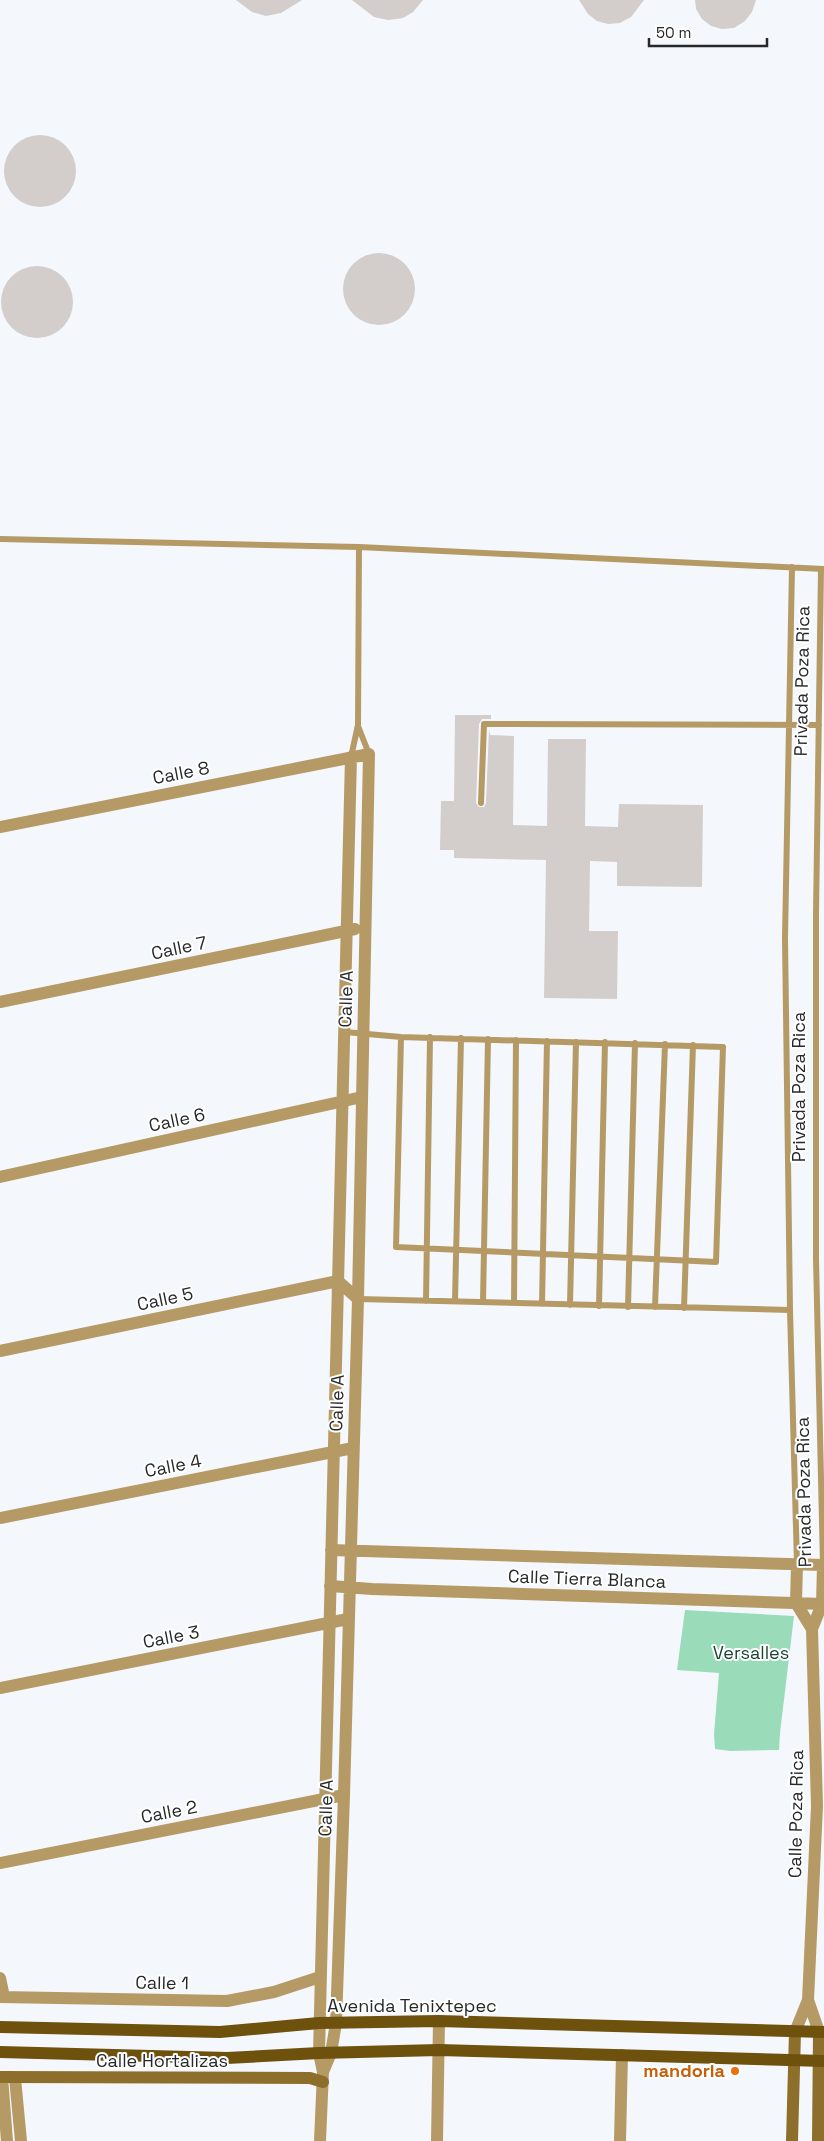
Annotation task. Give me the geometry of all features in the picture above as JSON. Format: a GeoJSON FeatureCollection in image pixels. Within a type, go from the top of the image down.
{"type":"FeatureCollection","features":[{"type":"Feature","properties":{"kind":"main road","name":"Avenida Tenixtepec"},"geometry":{"type":"LineString","coordinates":[[0,2027],[220,2032],[336,2023],[440,2021],[822,2032]]}},
{"type":"Feature","properties":{"kind":"main road"},"geometry":{"type":"LineString","coordinates":[[0,2052],[227,2058],[439,2050],[822,2061]]}},
{"type":"Feature","properties":{"kind":"street","name":"Calle 8"},"geometry":{"type":"LineString","coordinates":[[0,828],[368,754]]}},
{"type":"Feature","properties":{"kind":"street","name":"Calle A"},"geometry":{"type":"LineString","coordinates":[[324,2053],[336,2023],[344,1795],[358,1299],[368,754]]}},
{"type":"Feature","properties":{"kind":"street","name":"Calle A"},"geometry":{"type":"LineString","coordinates":[[324,2053],[319,2024],[351,756]]}},
{"type":"Feature","properties":{"kind":"street","name":"Calle 7"},"geometry":{"type":"LineString","coordinates":[[0,1002],[366,927]]}},
{"type":"Feature","properties":{"kind":"street","name":"Calle 6"},"geometry":{"type":"LineString","coordinates":[[0,1177],[362,1097]]}},
{"type":"Feature","properties":{"kind":"street"},"geometry":{"type":"LineString","coordinates":[[338,1281],[358,1299]]}},
{"type":"Feature","properties":{"kind":"street","name":"Calle 5"},"geometry":{"type":"LineString","coordinates":[[0,1351],[338,1281]]}},
{"type":"Feature","properties":{"kind":"street","name":"Calle 4"},"geometry":{"type":"LineString","coordinates":[[0,1518],[353,1448]]}},
{"type":"Feature","properties":{"kind":"street","name":"Calle Tierra Blanca"},"geometry":{"type":"LineString","coordinates":[[331,1550],[823,1564]]}},
{"type":"Feature","properties":{"kind":"street"},"geometry":{"type":"LineString","coordinates":[[796,1603],[797,1564]]}},
{"type":"Feature","properties":{"kind":"street","name":"Privada Poza Rica"},"geometry":{"type":"LineString","coordinates":[[823,1564],[823,1604]]}},
{"type":"Feature","properties":{"kind":"street","name":"Calle Tierra Blanca"},"geometry":{"type":"LineString","coordinates":[[330,1586],[823,1604]]}},
{"type":"Feature","properties":{"kind":"street","name":"Calle Poza Rica"},"geometry":{"type":"LineString","coordinates":[[796,1603],[812,1629]]}},
{"type":"Feature","properties":{"kind":"street","name":"Calle Poza Rica"},"geometry":{"type":"LineString","coordinates":[[792,2141],[795,2032],[808,2000],[820,1806],[812,1629],[823,1604]]}},
{"type":"Feature","properties":{"kind":"street","name":"Calle 3"},"geometry":{"type":"LineString","coordinates":[[0,1688],[348,1619]]}},
{"type":"Feature","properties":{"kind":"street","name":"Calle 2"},"geometry":{"type":"LineString","coordinates":[[0,1863],[344,1795]]}},
{"type":"Feature","properties":{"kind":"street","name":"Calle 1"},"geometry":{"type":"LineString","coordinates":[[2,1997],[227,2001],[274,1992],[320,1977]]}},
{"type":"Feature","properties":{"kind":"street"},"geometry":{"type":"LineString","coordinates":[[0,1978],[2,1997]]}},
{"type":"Feature","properties":{"kind":"street","name":"Calle Poza Rica"},"geometry":{"type":"LineString","coordinates":[[808,2000],[822,2032],[818,2141]]}},
{"type":"Feature","properties":{"kind":"street"},"geometry":{"type":"LineString","coordinates":[[437,2141],[440,2021]]}},
{"type":"Feature","properties":{"kind":"street"},"geometry":{"type":"LineString","coordinates":[[320,2141],[324,2053]]}},
{"type":"Feature","properties":{"kind":"street"},"geometry":{"type":"LineString","coordinates":[[620,2141],[622,2055]]}},
{"type":"Feature","properties":{"kind":"street","name":"Calle Hortalizas"},"geometry":{"type":"LineString","coordinates":[[1,2078],[323,2077]]}},
{"type":"Feature","properties":{"kind":"street"},"geometry":{"type":"LineString","coordinates":[[1,2078],[7,2141]]}},
{"type":"Feature","properties":{"kind":"street"},"geometry":{"type":"LineString","coordinates":[[15,2078],[21,2141]]}},
{"type":"Feature","properties":{"kind":"lane"},"geometry":{"type":"LineString","coordinates":[[0,539],[359,547],[823,569]]}},
{"type":"Feature","properties":{"kind":"lane"},"geometry":{"type":"LineString","coordinates":[[351,756],[358,724],[359,547]]}},
{"type":"Feature","properties":{"kind":"lane"},"geometry":{"type":"LineString","coordinates":[[792,567],[785,938],[790,1310],[797,1564]]}},
{"type":"Feature","properties":{"kind":"lane","name":"Privada Poza Rica"},"geometry":{"type":"LineString","coordinates":[[823,569],[816,914],[816,1259],[823,1564]]}},
{"type":"Feature","properties":{"kind":"lane"},"geometry":{"type":"LineString","coordinates":[[358,724],[368,754]]}},
{"type":"Feature","properties":{"kind":"lane"},"geometry":{"type":"LineString","coordinates":[[481,803],[484,724],[819,725]]}},
{"type":"Feature","properties":{"kind":"lane"},"geometry":{"type":"LineString","coordinates":[[345,1032],[401,1037],[722,1047],[716,1262],[396,1247],[401,1037]]}},
{"type":"Feature","properties":{"kind":"lane"},"geometry":{"type":"LineString","coordinates":[[426,1301],[430,1038]]}},
{"type":"Feature","properties":{"kind":"lane"},"geometry":{"type":"LineString","coordinates":[[455,1301],[461,1038]]}},
{"type":"Feature","properties":{"kind":"lane"},"geometry":{"type":"LineString","coordinates":[[483,1302],[488,1039]]}},
{"type":"Feature","properties":{"kind":"lane"},"geometry":{"type":"LineString","coordinates":[[514,1303],[516,1040]]}},
{"type":"Feature","properties":{"kind":"lane"},"geometry":{"type":"LineString","coordinates":[[542,1304],[547,1041]]}},
{"type":"Feature","properties":{"kind":"lane"},"geometry":{"type":"LineString","coordinates":[[570,1305],[576,1042]]}},
{"type":"Feature","properties":{"kind":"lane"},"geometry":{"type":"LineString","coordinates":[[599,1306],[605,1042]]}},
{"type":"Feature","properties":{"kind":"lane"},"geometry":{"type":"LineString","coordinates":[[628,1307],[635,1043]]}},
{"type":"Feature","properties":{"kind":"lane"},"geometry":{"type":"LineString","coordinates":[[655,1307],[665,1044]]}},
{"type":"Feature","properties":{"kind":"lane"},"geometry":{"type":"LineString","coordinates":[[684,1308],[693,1045]]}},
{"type":"Feature","properties":{"kind":"lane"},"geometry":{"type":"LineString","coordinates":[[358,1299],[790,1310]]}},
{"type":"Feature","properties":{"kind":"green space","name":"Versalles"},"geometry":{"type":"Polygon","coordinates":[[[685,1610],[794,1616],[779,1750],[730,1751],[715,1749],[714,1734],[719,1673],[677,1670],[685,1610]]]}},
{"type":"Feature","properties":{"kind":"building"},"geometry":{"type":"Polygon","coordinates":[[[236,0],[302,0],[281,13],[266,16],[252,12],[236,0]]]}},
{"type":"Feature","properties":{"kind":"building"},"geometry":{"type":"Polygon","coordinates":[[[352,0],[423,0],[413,12],[403,18],[388,20],[374,17],[352,0]]]}},
{"type":"Feature","properties":{"kind":"building"},"geometry":{"type":"Polygon","coordinates":[[[579,0],[644,0],[631,17],[620,23],[608,24],[597,21],[588,14],[579,0]]]}},
{"type":"Feature","properties":{"kind":"building"},"geometry":{"type":"Polygon","coordinates":[[[695,0],[756,0],[752,12],[745,21],[734,28],[722,29],[711,26],[702,19],[696,9],[695,0]]]}},
{"type":"Feature","properties":{"kind":"building"},"geometry":{"type":"Polygon","coordinates":[[[40,135],[60,141],[70,151],[76,171],[70,191],[60,201],[40,207],[20,201],[10,191],[4,171],[10,151],[20,141],[40,135]]]}},
{"type":"Feature","properties":{"kind":"building"},"geometry":{"type":"Polygon","coordinates":[[[379,253],[399,259],[409,269],[415,289],[409,309],[399,319],[379,325],[359,319],[349,309],[343,289],[349,269],[359,259],[379,253]]]}},
{"type":"Feature","properties":{"kind":"building"},"geometry":{"type":"Polygon","coordinates":[[[37,266],[57,272],[67,282],[73,302],[67,322],[57,332],[37,338],[17,332],[7,322],[1,302],[7,282],[17,272],[37,266]]]}},
{"type":"Feature","properties":{"kind":"building"},"geometry":{"type":"Polygon","coordinates":[[[455,715],[491,715],[491,719],[482,719],[479,724],[476,803],[479,807],[484,807],[486,803],[489,729],[490,735],[514,736],[513,825],[547,826],[548,739],[586,739],[585,826],[618,827],[619,804],[703,805],[702,887],[617,886],[617,862],[590,861],[589,931],[618,931],[617,999],[544,998],[546,860],[454,858],[454,850],[440,850],[441,801],[454,801],[455,715]]]}},
{"type":"Feature","properties":{"kind":"place","name":"mandorla"},"geometry":{"type":"Point","coordinates":[735,2071]}}]}
